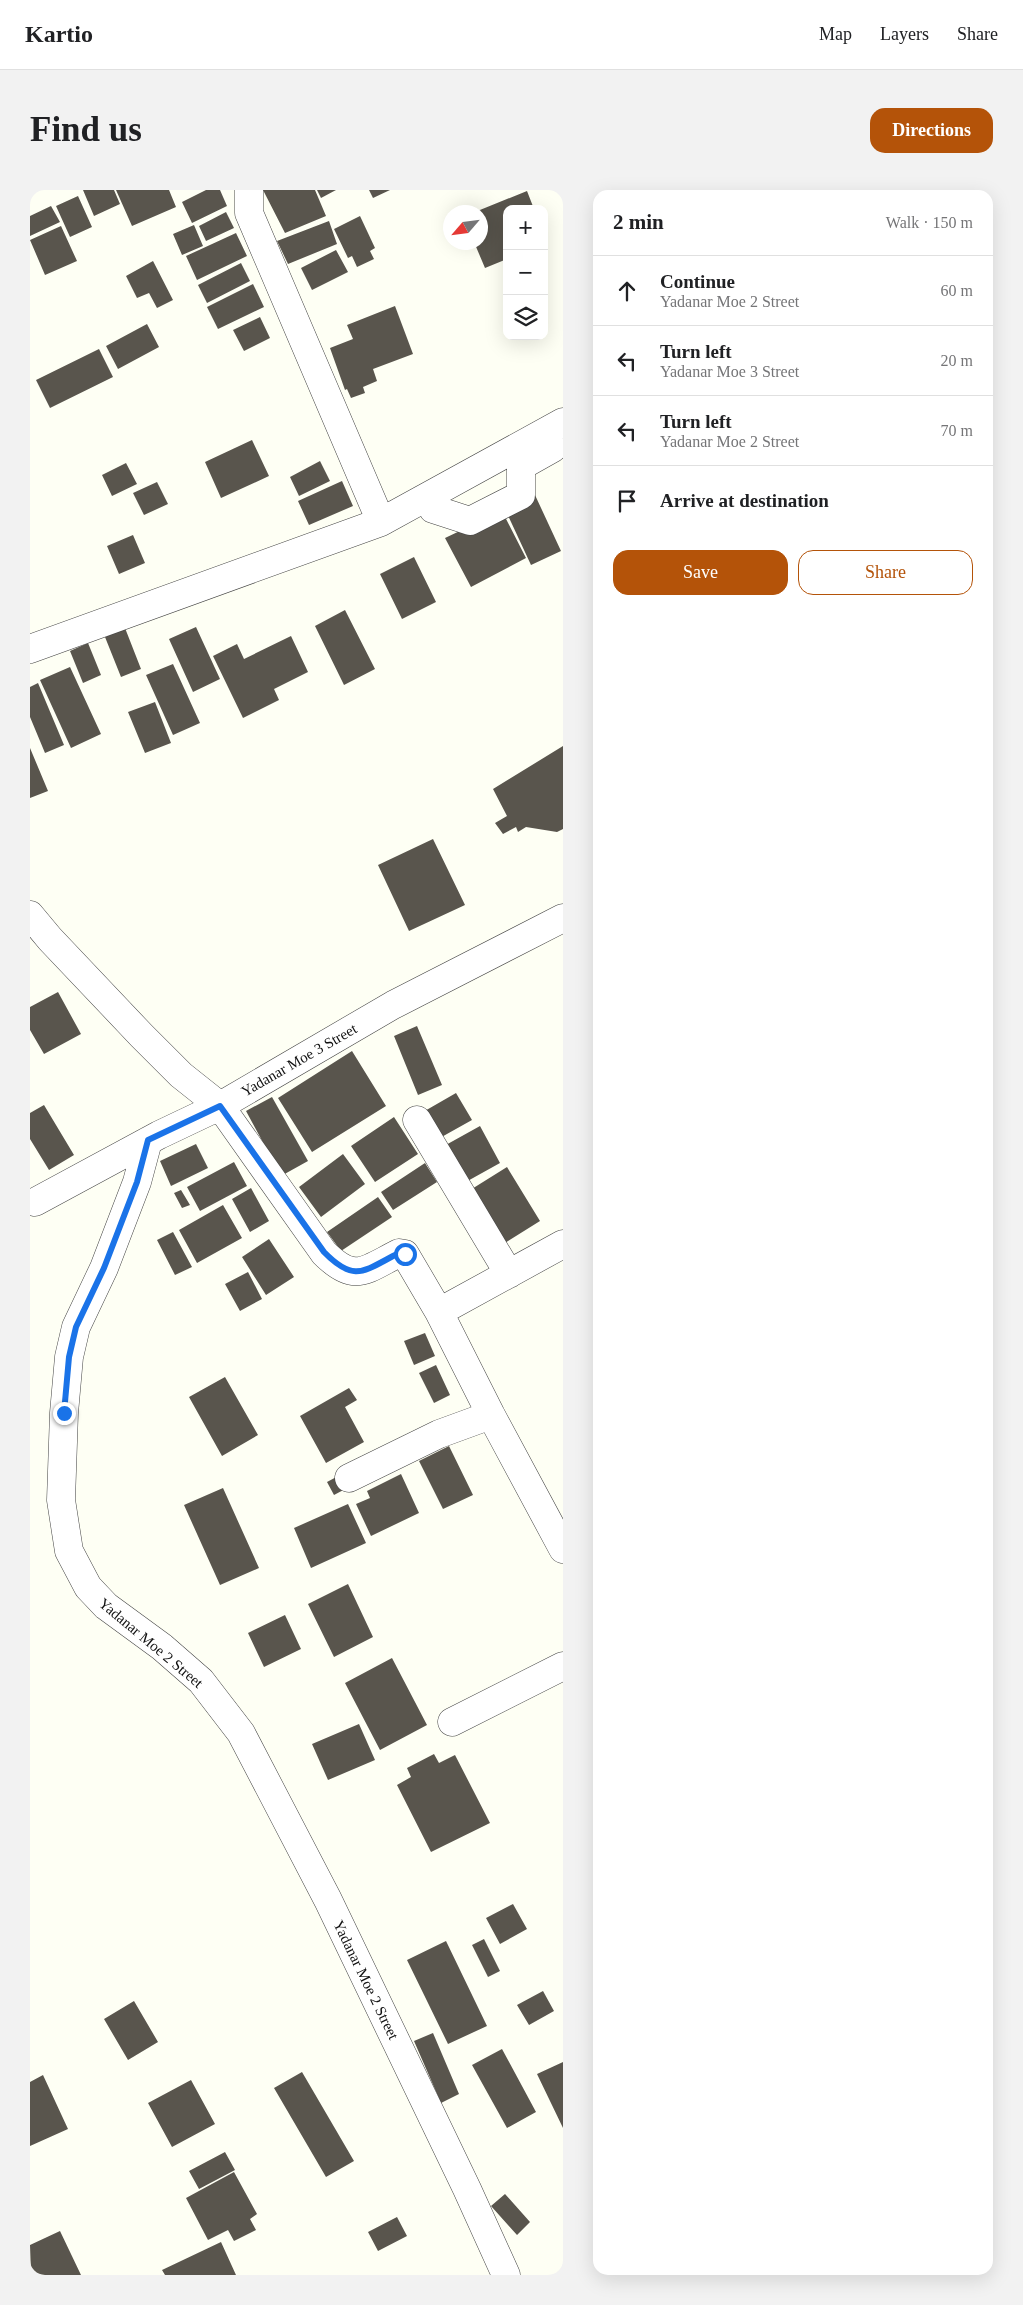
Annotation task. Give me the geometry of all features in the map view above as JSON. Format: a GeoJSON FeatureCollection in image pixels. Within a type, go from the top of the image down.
{"type":"FeatureCollection","features":[{"type":"Feature","properties":{"kind":"street"},"geometry":{"type":"LineString","coordinates":[[249,190],[249,213],[381,522]]}},
{"type":"Feature","properties":{"kind":"street"},"geometry":{"type":"LineString","coordinates":[[30,649],[381,522],[563,422]]}},
{"type":"Feature","properties":{"kind":"street"},"geometry":{"type":"LineString","coordinates":[[427,496],[433,509],[470,521],[522,496],[521,466],[563,442]]}},
{"type":"Feature","properties":{"kind":"street"},"geometry":{"type":"LineString","coordinates":[[30,915],[50,939],[142,1036],[181,1075],[220,1106],[324,1252],[334,1263],[343,1270],[358,1272],[399,1253],[405,1254],[439,1312],[491,1415],[563,1549]]}},
{"type":"Feature","properties":{"kind":"street","name":"Yadanar Moe 3 Street"},"geometry":{"type":"LineString","coordinates":[[35,1202],[148,1140],[220,1106],[393,1005],[563,918]]}},
{"type":"Feature","properties":{"kind":"street"},"geometry":{"type":"LineString","coordinates":[[417,1120],[509,1274]]}},
{"type":"Feature","properties":{"kind":"street","name":"Yadanar Moe 2 Street"},"geometry":{"type":"LineString","coordinates":[[148,1140],[137,1182],[104,1268],[76,1327],[69,1357],[64,1413],[61,1500],[69,1551],[88,1587],[106,1606],[162,1647],[201,1682],[240,1733],[328,1900],[467,2189],[506,2275]]}},
{"type":"Feature","properties":{"kind":"street"},"geometry":{"type":"LineString","coordinates":[[439,1312],[563,1244]]}},
{"type":"Feature","properties":{"kind":"street"},"geometry":{"type":"LineString","coordinates":[[349,1478],[439,1434],[491,1415]]}},
{"type":"Feature","properties":{"kind":"street"},"geometry":{"type":"LineString","coordinates":[[452,1722],[563,1666]]}},
{"type":"Feature","properties":{"kind":"building"},"geometry":{"type":"Polygon","coordinates":[[[83,190],[114,190],[120,204],[94,216],[83,190]]]}},
{"type":"Feature","properties":{"kind":"building"},"geometry":{"type":"Polygon","coordinates":[[[116,190],[169,190],[176,207],[132,226],[116,190]]]}},
{"type":"Feature","properties":{"kind":"building"},"geometry":{"type":"Polygon","coordinates":[[[206,190],[220,190],[227,206],[192,223],[182,202],[206,190]]]}},
{"type":"Feature","properties":{"kind":"building"},"geometry":{"type":"Polygon","coordinates":[[[263,190],[315,190],[326,216],[285,233],[263,190]]]}},
{"type":"Feature","properties":{"kind":"building"},"geometry":{"type":"Polygon","coordinates":[[[317,190],[336,190],[321,198],[317,190]]]}},
{"type":"Feature","properties":{"kind":"building"},"geometry":{"type":"Polygon","coordinates":[[[369,190],[390,190],[373,198],[369,190]]]}},
{"type":"Feature","properties":{"kind":"building"},"geometry":{"type":"Polygon","coordinates":[[[527,191],[532,205],[503,205],[503,261],[485,268],[477,250],[488,250],[488,207],[527,191]]]}},
{"type":"Feature","properties":{"kind":"building"},"geometry":{"type":"Polygon","coordinates":[[[78,196],[92,227],[70,237],[56,206],[78,196]]]}},
{"type":"Feature","properties":{"kind":"building"},"geometry":{"type":"Polygon","coordinates":[[[51,206],[60,222],[30,236],[30,216],[51,206]]]}},
{"type":"Feature","properties":{"kind":"building"},"geometry":{"type":"Polygon","coordinates":[[[226,212],[234,228],[206,241],[199,226],[226,212]]]}},
{"type":"Feature","properties":{"kind":"building"},"geometry":{"type":"Polygon","coordinates":[[[360,216],[375,248],[370,251],[374,259],[357,267],[352,256],[348,258],[334,229],[360,216]]]}},
{"type":"Feature","properties":{"kind":"building"},"geometry":{"type":"Polygon","coordinates":[[[329,221],[337,244],[288,264],[277,241],[329,221]]]}},
{"type":"Feature","properties":{"kind":"building"},"geometry":{"type":"Polygon","coordinates":[[[194,225],[203,246],[182,255],[173,234],[194,225]]]}},
{"type":"Feature","properties":{"kind":"building"},"geometry":{"type":"Polygon","coordinates":[[[61,226],[77,261],[45,275],[30,240],[61,226]]]}},
{"type":"Feature","properties":{"kind":"building"},"geometry":{"type":"Polygon","coordinates":[[[236,233],[247,256],[197,280],[186,256],[236,233]]]}},
{"type":"Feature","properties":{"kind":"building"},"geometry":{"type":"Polygon","coordinates":[[[336,250],[348,272],[312,290],[301,268],[336,250]]]}},
{"type":"Feature","properties":{"kind":"building"},"geometry":{"type":"Polygon","coordinates":[[[153,261],[173,300],[157,308],[149,293],[137,298],[126,276],[153,261]]]}},
{"type":"Feature","properties":{"kind":"building"},"geometry":{"type":"Polygon","coordinates":[[[241,263],[250,281],[207,303],[198,285],[241,263]]]}},
{"type":"Feature","properties":{"kind":"building"},"geometry":{"type":"Polygon","coordinates":[[[253,284],[264,307],[218,329],[207,307],[253,284]]]}},
{"type":"Feature","properties":{"kind":"building"},"geometry":{"type":"Polygon","coordinates":[[[395,306],[413,354],[373,369],[377,381],[363,387],[365,393],[351,398],[347,389],[345,390],[330,348],[353,339],[347,325],[395,306]]]}},
{"type":"Feature","properties":{"kind":"building"},"geometry":{"type":"Polygon","coordinates":[[[260,317],[270,338],[244,351],[233,330],[260,317]]]}},
{"type":"Feature","properties":{"kind":"building"},"geometry":{"type":"Polygon","coordinates":[[[147,324],[159,347],[118,369],[106,346],[147,324]]]}},
{"type":"Feature","properties":{"kind":"building"},"geometry":{"type":"Polygon","coordinates":[[[99,349],[113,377],[50,408],[36,380],[99,349]]]}},
{"type":"Feature","properties":{"kind":"building"},"geometry":{"type":"Polygon","coordinates":[[[252,440],[269,476],[221,498],[205,462],[252,440]]]}},
{"type":"Feature","properties":{"kind":"building"},"geometry":{"type":"Polygon","coordinates":[[[320,461],[330,481],[299,496],[290,477],[320,461]]]}},
{"type":"Feature","properties":{"kind":"building"},"geometry":{"type":"Polygon","coordinates":[[[126,463],[137,484],[112,496],[102,475],[126,463]]]}},
{"type":"Feature","properties":{"kind":"building"},"geometry":{"type":"Polygon","coordinates":[[[342,481],[353,506],[309,525],[298,501],[342,481]]]}},
{"type":"Feature","properties":{"kind":"building"},"geometry":{"type":"Polygon","coordinates":[[[157,482],[168,504],[144,515],[133,493],[157,482]]]}},
{"type":"Feature","properties":{"kind":"building"},"geometry":{"type":"Polygon","coordinates":[[[535,495],[561,551],[531,565],[505,509],[535,495]]]}},
{"type":"Feature","properties":{"kind":"building"},"geometry":{"type":"Polygon","coordinates":[[[502,511],[526,558],[471,587],[445,538],[502,511]]]}},
{"type":"Feature","properties":{"kind":"building"},"geometry":{"type":"Polygon","coordinates":[[[133,535],[145,563],[119,574],[107,546],[133,535]]]}},
{"type":"Feature","properties":{"kind":"building"},"geometry":{"type":"Polygon","coordinates":[[[414,557],[436,602],[402,619],[380,574],[414,557]]]}},
{"type":"Feature","properties":{"kind":"building"},"geometry":{"type":"Polygon","coordinates":[[[345,610],[375,669],[344,685],[315,626],[345,610]]]}},
{"type":"Feature","properties":{"kind":"building"},"geometry":{"type":"Polygon","coordinates":[[[196,627],[220,679],[193,692],[169,639],[196,627]]]}},
{"type":"Feature","properties":{"kind":"building"},"geometry":{"type":"Polygon","coordinates":[[[125,628],[141,669],[121,677],[105,637],[125,628]]]}},
{"type":"Feature","properties":{"kind":"building"},"geometry":{"type":"Polygon","coordinates":[[[291,636],[308,672],[274,689],[279,700],[243,718],[213,656],[237,644],[244,659],[291,636]]]}},
{"type":"Feature","properties":{"kind":"building"},"geometry":{"type":"Polygon","coordinates":[[[88,643],[101,675],[83,683],[70,651],[88,643]]]}},
{"type":"Feature","properties":{"kind":"building"},"geometry":{"type":"Polygon","coordinates":[[[173,664],[200,723],[173,735],[146,675],[173,664]]]}},
{"type":"Feature","properties":{"kind":"building"},"geometry":{"type":"Polygon","coordinates":[[[70,667],[101,734],[71,748],[40,680],[70,667]]]}},
{"type":"Feature","properties":{"kind":"building"},"geometry":{"type":"Polygon","coordinates":[[[38,683],[64,745],[45,753],[30,717],[30,687],[38,683]]]}},
{"type":"Feature","properties":{"kind":"building"},"geometry":{"type":"Polygon","coordinates":[[[155,702],[171,743],[145,753],[128,712],[155,702]]]}},
{"type":"Feature","properties":{"kind":"building"},"geometry":{"type":"Polygon","coordinates":[[[563,746],[563,829],[557,832],[526,827],[518,832],[516,827],[503,834],[495,823],[507,816],[493,789],[563,746]]]}},
{"type":"Feature","properties":{"kind":"building"},"geometry":{"type":"Polygon","coordinates":[[[30,748],[48,791],[30,798],[30,748]]]}},
{"type":"Feature","properties":{"kind":"building"},"geometry":{"type":"Polygon","coordinates":[[[433,839],[465,905],[409,931],[378,865],[433,839]]]}},
{"type":"Feature","properties":{"kind":"building"},"geometry":{"type":"Polygon","coordinates":[[[58,992],[81,1034],[44,1054],[30,1030],[30,1007],[58,992]]]}},
{"type":"Feature","properties":{"kind":"building"},"geometry":{"type":"Polygon","coordinates":[[[417,1026],[442,1085],[418,1095],[394,1036],[417,1026]]]}},
{"type":"Feature","properties":{"kind":"building"},"geometry":{"type":"Polygon","coordinates":[[[352,1051],[386,1106],[312,1152],[278,1098],[352,1051]]]}},
{"type":"Feature","properties":{"kind":"building"},"geometry":{"type":"Polygon","coordinates":[[[456,1093],[472,1120],[438,1139],[423,1112],[456,1093]]]}},
{"type":"Feature","properties":{"kind":"building"},"geometry":{"type":"Polygon","coordinates":[[[272,1097],[308,1161],[281,1176],[246,1111],[272,1097]]]}},
{"type":"Feature","properties":{"kind":"building"},"geometry":{"type":"Polygon","coordinates":[[[44,1105],[74,1155],[49,1170],[30,1139],[30,1113],[44,1105]]]}},
{"type":"Feature","properties":{"kind":"building"},"geometry":{"type":"Polygon","coordinates":[[[394,1117],[418,1154],[375,1182],[351,1146],[394,1117]]]}},
{"type":"Feature","properties":{"kind":"building"},"geometry":{"type":"Polygon","coordinates":[[[480,1126],[500,1163],[464,1183],[444,1146],[480,1126]]]}},
{"type":"Feature","properties":{"kind":"building"},"geometry":{"type":"Polygon","coordinates":[[[196,1144],[208,1168],[171,1186],[160,1161],[196,1144]]]}},
{"type":"Feature","properties":{"kind":"building"},"geometry":{"type":"Polygon","coordinates":[[[343,1154],[365,1184],[321,1217],[299,1187],[343,1154]]]}},
{"type":"Feature","properties":{"kind":"building"},"geometry":{"type":"Polygon","coordinates":[[[234,1162],[247,1186],[200,1211],[187,1187],[234,1162]]]}},
{"type":"Feature","properties":{"kind":"building"},"geometry":{"type":"Polygon","coordinates":[[[425,1163],[437,1182],[393,1210],[381,1192],[425,1163]]]}},
{"type":"Feature","properties":{"kind":"building"},"geometry":{"type":"Polygon","coordinates":[[[507,1167],[540,1221],[500,1246],[467,1192],[507,1167]]]}},
{"type":"Feature","properties":{"kind":"building"},"geometry":{"type":"Polygon","coordinates":[[[251,1188],[269,1221],[250,1232],[232,1199],[251,1188]]]}},
{"type":"Feature","properties":{"kind":"building"},"geometry":{"type":"Polygon","coordinates":[[[181,1190],[190,1205],[182,1208],[174,1193],[181,1190]]]}},
{"type":"Feature","properties":{"kind":"building"},"geometry":{"type":"Polygon","coordinates":[[[378,1197],[392,1217],[341,1251],[327,1232],[378,1197]]]}},
{"type":"Feature","properties":{"kind":"building"},"geometry":{"type":"Polygon","coordinates":[[[223,1205],[242,1238],[197,1263],[179,1230],[223,1205]]]}},
{"type":"Feature","properties":{"kind":"building"},"geometry":{"type":"Polygon","coordinates":[[[173,1232],[192,1267],[175,1275],[157,1240],[173,1232]]]}},
{"type":"Feature","properties":{"kind":"building"},"geometry":{"type":"Polygon","coordinates":[[[269,1239],[294,1277],[266,1295],[242,1257],[269,1239]]]}},
{"type":"Feature","properties":{"kind":"building"},"geometry":{"type":"Polygon","coordinates":[[[248,1272],[262,1299],[240,1311],[225,1284],[248,1272]]]}},
{"type":"Feature","properties":{"kind":"building"},"geometry":{"type":"Polygon","coordinates":[[[425,1333],[435,1356],[414,1365],[404,1341],[425,1333]]]}},
{"type":"Feature","properties":{"kind":"building"},"geometry":{"type":"Polygon","coordinates":[[[436,1365],[450,1395],[434,1403],[419,1373],[436,1365]]]}},
{"type":"Feature","properties":{"kind":"building"},"geometry":{"type":"Polygon","coordinates":[[[225,1377],[258,1435],[222,1456],[189,1397],[225,1377]]]}},
{"type":"Feature","properties":{"kind":"building"},"geometry":{"type":"Polygon","coordinates":[[[349,1388],[357,1400],[345,1407],[364,1442],[326,1463],[300,1416],[349,1388]]]}},
{"type":"Feature","properties":{"kind":"building"},"geometry":{"type":"Polygon","coordinates":[[[449,1446],[473,1495],[443,1509],[419,1461],[449,1446]]]}},
{"type":"Feature","properties":{"kind":"building"},"geometry":{"type":"Polygon","coordinates":[[[342,1474],[349,1487],[334,1495],[327,1482],[342,1474]]]}},
{"type":"Feature","properties":{"kind":"building"},"geometry":{"type":"Polygon","coordinates":[[[401,1474],[419,1513],[371,1536],[356,1504],[370,1498],[367,1491],[401,1474]]]}},
{"type":"Feature","properties":{"kind":"building"},"geometry":{"type":"Polygon","coordinates":[[[223,1488],[259,1568],[220,1585],[184,1505],[223,1488]]]}},
{"type":"Feature","properties":{"kind":"building"},"geometry":{"type":"Polygon","coordinates":[[[348,1504],[366,1543],[311,1568],[294,1528],[348,1504]]]}},
{"type":"Feature","properties":{"kind":"building"},"geometry":{"type":"Polygon","coordinates":[[[348,1584],[373,1637],[334,1657],[308,1604],[348,1584]]]}},
{"type":"Feature","properties":{"kind":"building"},"geometry":{"type":"Polygon","coordinates":[[[285,1615],[301,1649],[264,1667],[248,1633],[285,1615]]]}},
{"type":"Feature","properties":{"kind":"building"},"geometry":{"type":"Polygon","coordinates":[[[392,1658],[427,1725],[380,1750],[345,1683],[392,1658]]]}},
{"type":"Feature","properties":{"kind":"building"},"geometry":{"type":"Polygon","coordinates":[[[359,1724],[375,1760],[328,1780],[312,1744],[359,1724]]]}},
{"type":"Feature","properties":{"kind":"building"},"geometry":{"type":"Polygon","coordinates":[[[434,1754],[439,1763],[455,1755],[490,1823],[431,1852],[397,1785],[411,1777],[407,1768],[434,1754]]]}},
{"type":"Feature","properties":{"kind":"building"},"geometry":{"type":"Polygon","coordinates":[[[513,1904],[527,1929],[500,1944],[486,1918],[513,1904]]]}},
{"type":"Feature","properties":{"kind":"building"},"geometry":{"type":"Polygon","coordinates":[[[484,1939],[500,1971],[488,1977],[472,1945],[484,1939]]]}},
{"type":"Feature","properties":{"kind":"building"},"geometry":{"type":"Polygon","coordinates":[[[446,1941],[487,2026],[448,2044],[407,1960],[446,1941]]]}},
{"type":"Feature","properties":{"kind":"building"},"geometry":{"type":"Polygon","coordinates":[[[543,1991],[554,2011],[529,2025],[517,2005],[543,1991]]]}},
{"type":"Feature","properties":{"kind":"building"},"geometry":{"type":"Polygon","coordinates":[[[134,2001],[158,2042],[128,2060],[104,2019],[134,2001]]]}},
{"type":"Feature","properties":{"kind":"building"},"geometry":{"type":"Polygon","coordinates":[[[433,2033],[459,2094],[441,2103],[414,2041],[433,2033]]]}},
{"type":"Feature","properties":{"kind":"building"},"geometry":{"type":"Polygon","coordinates":[[[502,2049],[536,2112],[507,2128],[472,2065],[502,2049]]]}},
{"type":"Feature","properties":{"kind":"building"},"geometry":{"type":"Polygon","coordinates":[[[563,2062],[563,2128],[537,2074],[563,2062]]]}},
{"type":"Feature","properties":{"kind":"building"},"geometry":{"type":"Polygon","coordinates":[[[302,2072],[354,2161],[326,2177],[274,2088],[302,2072]]]}},
{"type":"Feature","properties":{"kind":"building"},"geometry":{"type":"Polygon","coordinates":[[[43,2075],[68,2129],[30,2146],[30,2082],[43,2075]]]}},
{"type":"Feature","properties":{"kind":"building"},"geometry":{"type":"Polygon","coordinates":[[[191,2080],[215,2124],[172,2147],[148,2103],[191,2080]]]}},
{"type":"Feature","properties":{"kind":"building"},"geometry":{"type":"Polygon","coordinates":[[[225,2152],[235,2170],[199,2189],[189,2171],[225,2152]]]}},
{"type":"Feature","properties":{"kind":"building"},"geometry":{"type":"Polygon","coordinates":[[[234,2172],[257,2214],[250,2219],[256,2230],[234,2241],[228,2230],[208,2240],[186,2198],[234,2172]]]}},
{"type":"Feature","properties":{"kind":"building"},"geometry":{"type":"Polygon","coordinates":[[[505,2194],[530,2222],[517,2235],[491,2206],[505,2194]]]}},
{"type":"Feature","properties":{"kind":"building"},"geometry":{"type":"Polygon","coordinates":[[[397,2217],[407,2236],[378,2251],[368,2232],[397,2217]]]}},
{"type":"Feature","properties":{"kind":"building"},"geometry":{"type":"Polygon","coordinates":[[[60,2231],[81,2275],[31,2275],[30,2245],[60,2231]]]}},
{"type":"Feature","properties":{"kind":"building"},"geometry":{"type":"Polygon","coordinates":[[[221,2242],[236,2275],[165,2275],[162,2270],[221,2242]]]}},
{"type":"Feature","properties":{"kind":"route"},"geometry":{"type":"LineString","coordinates":[[64,1413],[69,1357],[76,1327],[89,1296],[104,1268],[137,1182],[148,1140],[220,1106],[324,1252],[334,1263],[343,1270],[358,1272],[399,1253],[405,1254]]}}]}
